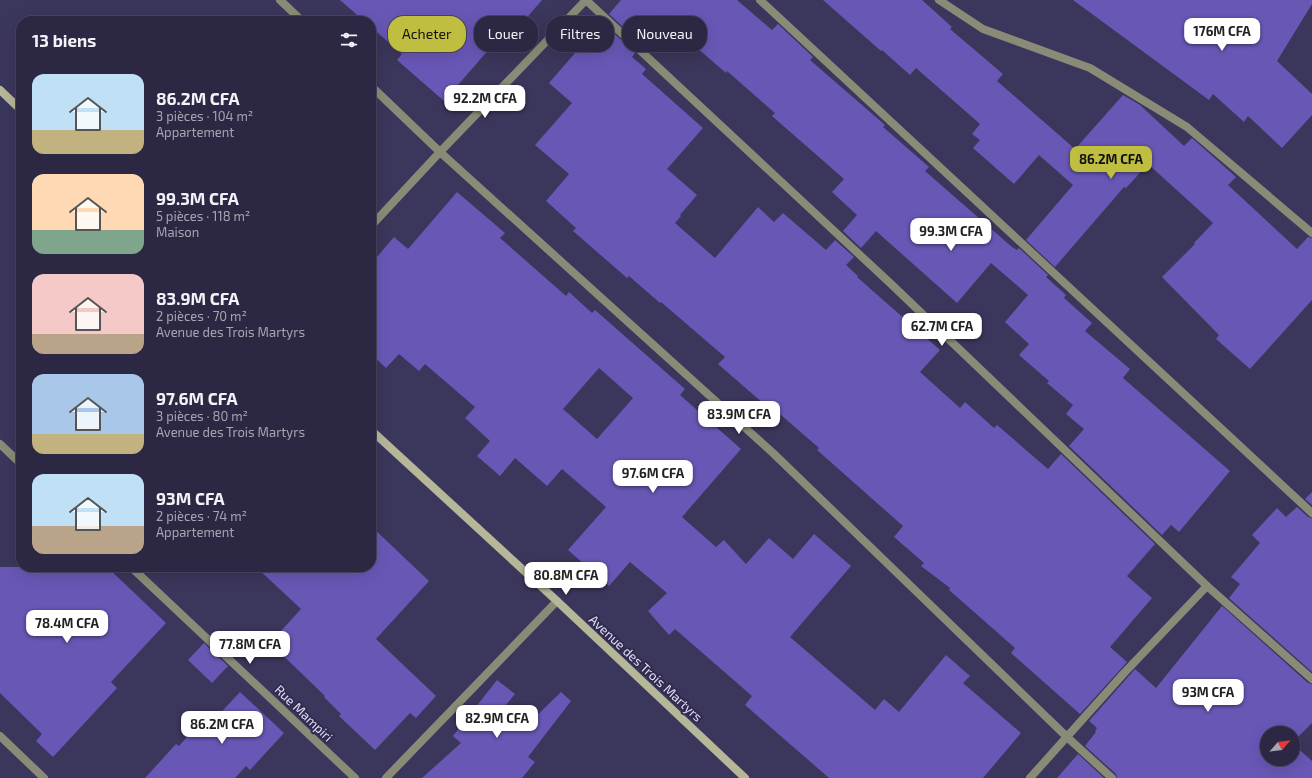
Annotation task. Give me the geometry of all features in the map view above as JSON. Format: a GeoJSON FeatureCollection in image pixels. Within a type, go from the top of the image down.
{"type":"FeatureCollection","features":[{"type":"Feature","properties":{"kind":"main road"},"geometry":{"type":"LineString","coordinates":[[0,90],[16,105]]}},
{"type":"Feature","properties":{"kind":"main road","name":"Avenue des Trois Martyrs"},"geometry":{"type":"LineString","coordinates":[[376,435],[557,601],[745,778]]}},
{"type":"Feature","properties":{"kind":"street"},"geometry":{"type":"LineString","coordinates":[[280,0],[297,16]]}},
{"type":"Feature","properties":{"kind":"street"},"geometry":{"type":"LineString","coordinates":[[376,221],[586,0],[890,283],[1207,586],[1312,679]]}},
{"type":"Feature","properties":{"kind":"street"},"geometry":{"type":"LineString","coordinates":[[760,0],[1312,513]]}},
{"type":"Feature","properties":{"kind":"street"},"geometry":{"type":"LineString","coordinates":[[939,0],[983,29],[1090,68],[1187,127],[1312,233]]}},
{"type":"Feature","properties":{"kind":"street"},"geometry":{"type":"LineString","coordinates":[[376,91],[440,152],[774,453],[1067,737],[1112,778]]}},
{"type":"Feature","properties":{"kind":"street"},"geometry":{"type":"LineString","coordinates":[[0,444],[16,459]]}},
{"type":"Feature","properties":{"kind":"street","name":"Rue Mampiri"},"geometry":{"type":"LineString","coordinates":[[137,572],[355,778]]}},
{"type":"Feature","properties":{"kind":"street"},"geometry":{"type":"LineString","coordinates":[[1030,778],[1125,672],[1207,586]]}},
{"type":"Feature","properties":{"kind":"street"},"geometry":{"type":"LineString","coordinates":[[386,778],[557,601]]}},
{"type":"Feature","properties":{"kind":"street"},"geometry":{"type":"LineString","coordinates":[[0,736],[44,778]]}},
{"type":"Feature","properties":{"kind":"building"},"geometry":{"type":"Polygon","coordinates":[[[340,0],[542,0],[528,16],[474,16],[474,52],[487,52],[444,101],[397,60],[402,54],[400,52],[466,52],[466,16],[388,16],[388,42],[376,31],[376,16],[358,16],[340,0]]]}},
{"type":"Feature","properties":{"kind":"building"},"geometry":{"type":"Polygon","coordinates":[[[621,0],[737,0],[772,30],[778,24],[813,57],[810,60],[885,125],[883,127],[929,167],[925,171],[1012,247],[1017,250],[1019,248],[1048,275],[1046,277],[1066,295],[1064,298],[1092,323],[1085,331],[1130,369],[1123,378],[1230,471],[1179,532],[1171,525],[1162,535],[1069,446],[1084,429],[1066,414],[1073,405],[1047,383],[1049,381],[1019,355],[1029,344],[1005,322],[1028,295],[991,263],[957,303],[876,231],[861,248],[843,231],[857,215],[832,192],[844,179],[772,116],[775,113],[727,71],[726,73],[702,52],[707,52],[707,16],[622,16],[622,26],[614,19],[614,16],[609,14],[621,0]]]}},
{"type":"Feature","properties":{"kind":"building"},"geometry":{"type":"Polygon","coordinates":[[[823,0],[922,0],[952,27],[950,29],[1003,74],[997,81],[1075,149],[1123,95],[1140,105],[1184,146],[1192,138],[1236,177],[1228,185],[1297,249],[1308,237],[1312,238],[1312,300],[1250,369],[1216,339],[1219,335],[1162,277],[1195,244],[1194,243],[1213,223],[1148,164],[1126,188],[1124,187],[1055,267],[1026,240],[1073,185],[1039,155],[1014,184],[973,148],[980,140],[972,134],[980,124],[916,68],[910,75],[823,0]]]}},
{"type":"Feature","properties":{"kind":"building"},"geometry":{"type":"Polygon","coordinates":[[[1073,0],[1312,0],[1312,4],[1277,61],[1312,94],[1312,115],[1282,148],[1248,116],[1244,122],[1213,94],[1209,100],[1073,0]]]}},
{"type":"Feature","properties":{"kind":"building"},"geometry":{"type":"Polygon","coordinates":[[[614,33],[622,41],[622,52],[634,52],[635,53],[632,57],[646,69],[642,74],[703,128],[667,169],[697,195],[675,223],[715,258],[758,207],[774,222],[783,213],[826,250],[835,240],[854,257],[846,265],[858,276],[857,277],[940,350],[920,372],[960,408],[965,402],[994,428],[997,425],[1048,469],[1061,454],[1155,544],[1127,576],[1152,598],[1110,647],[1127,662],[1080,714],[1011,653],[1015,648],[949,590],[950,588],[921,566],[924,563],[894,537],[903,526],[817,450],[819,448],[774,409],[772,411],[718,364],[725,357],[629,276],[627,278],[573,231],[576,228],[546,201],[569,174],[535,145],[572,103],[549,83],[576,52],[614,52],[614,33]]]}},
{"type":"Feature","properties":{"kind":"building"},"geometry":{"type":"Polygon","coordinates":[[[457,192],[505,233],[500,238],[566,296],[569,292],[592,313],[595,310],[685,389],[680,395],[741,449],[682,517],[716,547],[724,540],[746,564],[769,538],[793,559],[814,534],[851,566],[790,637],[875,710],[884,699],[899,712],[946,655],[970,676],[963,683],[1021,733],[983,778],[829,778],[745,705],[752,696],[675,629],[669,635],[648,611],[667,593],[630,562],[609,586],[568,550],[606,507],[562,469],[547,486],[515,458],[500,476],[477,456],[490,441],[465,418],[475,407],[425,364],[419,371],[399,354],[386,368],[376,359],[376,258],[394,237],[408,249],[457,192]],[[599,368],[563,409],[597,439],[633,398],[599,368]]]}},
{"type":"Feature","properties":{"kind":"building"},"geometry":{"type":"Polygon","coordinates":[[[1312,492],[1312,505],[1305,499],[1312,492]]]}},
{"type":"Feature","properties":{"kind":"building"},"geometry":{"type":"Polygon","coordinates":[[[1297,507],[1308,517],[1312,518],[1312,672],[1229,598],[1240,584],[1231,577],[1260,543],[1252,535],[1277,508],[1286,517],[1297,507]]]}},
{"type":"Feature","properties":{"kind":"building"},"geometry":{"type":"Polygon","coordinates":[[[376,531],[429,581],[376,639],[436,696],[416,718],[410,713],[375,750],[339,716],[341,714],[324,697],[325,696],[270,643],[301,609],[261,572],[376,572],[376,531]]]}},
{"type":"Feature","properties":{"kind":"building"},"geometry":{"type":"Polygon","coordinates":[[[0,567],[16,567],[16,572],[112,572],[166,623],[111,682],[117,688],[53,757],[36,741],[42,734],[0,693],[0,567]]]}},
{"type":"Feature","properties":{"kind":"building"},"geometry":{"type":"Polygon","coordinates":[[[1222,606],[1308,683],[1312,684],[1312,723],[1300,735],[1300,726],[1260,726],[1260,766],[1300,766],[1300,750],[1312,761],[1312,778],[1117,778],[1116,774],[1085,746],[1096,732],[1095,731],[1097,728],[1089,721],[1135,669],[1156,688],[1222,606]]]}},
{"type":"Feature","properties":{"kind":"building"},"geometry":{"type":"Polygon","coordinates":[[[204,643],[228,666],[212,683],[188,660],[204,643]]]}},
{"type":"Feature","properties":{"kind":"building"},"geometry":{"type":"Polygon","coordinates":[[[497,680],[515,694],[505,706],[526,726],[561,692],[571,701],[528,757],[535,762],[522,778],[422,778],[461,743],[453,736],[497,680]]]}},
{"type":"Feature","properties":{"kind":"building"},"geometry":{"type":"Polygon","coordinates":[[[240,692],[284,733],[250,770],[246,766],[235,778],[145,778],[176,744],[179,746],[193,730],[199,736],[240,692]]]}},
{"type":"Feature","properties":{"kind":"building"},"geometry":{"type":"Polygon","coordinates":[[[1078,754],[1104,778],[1057,778],[1078,754]]]}}]}
